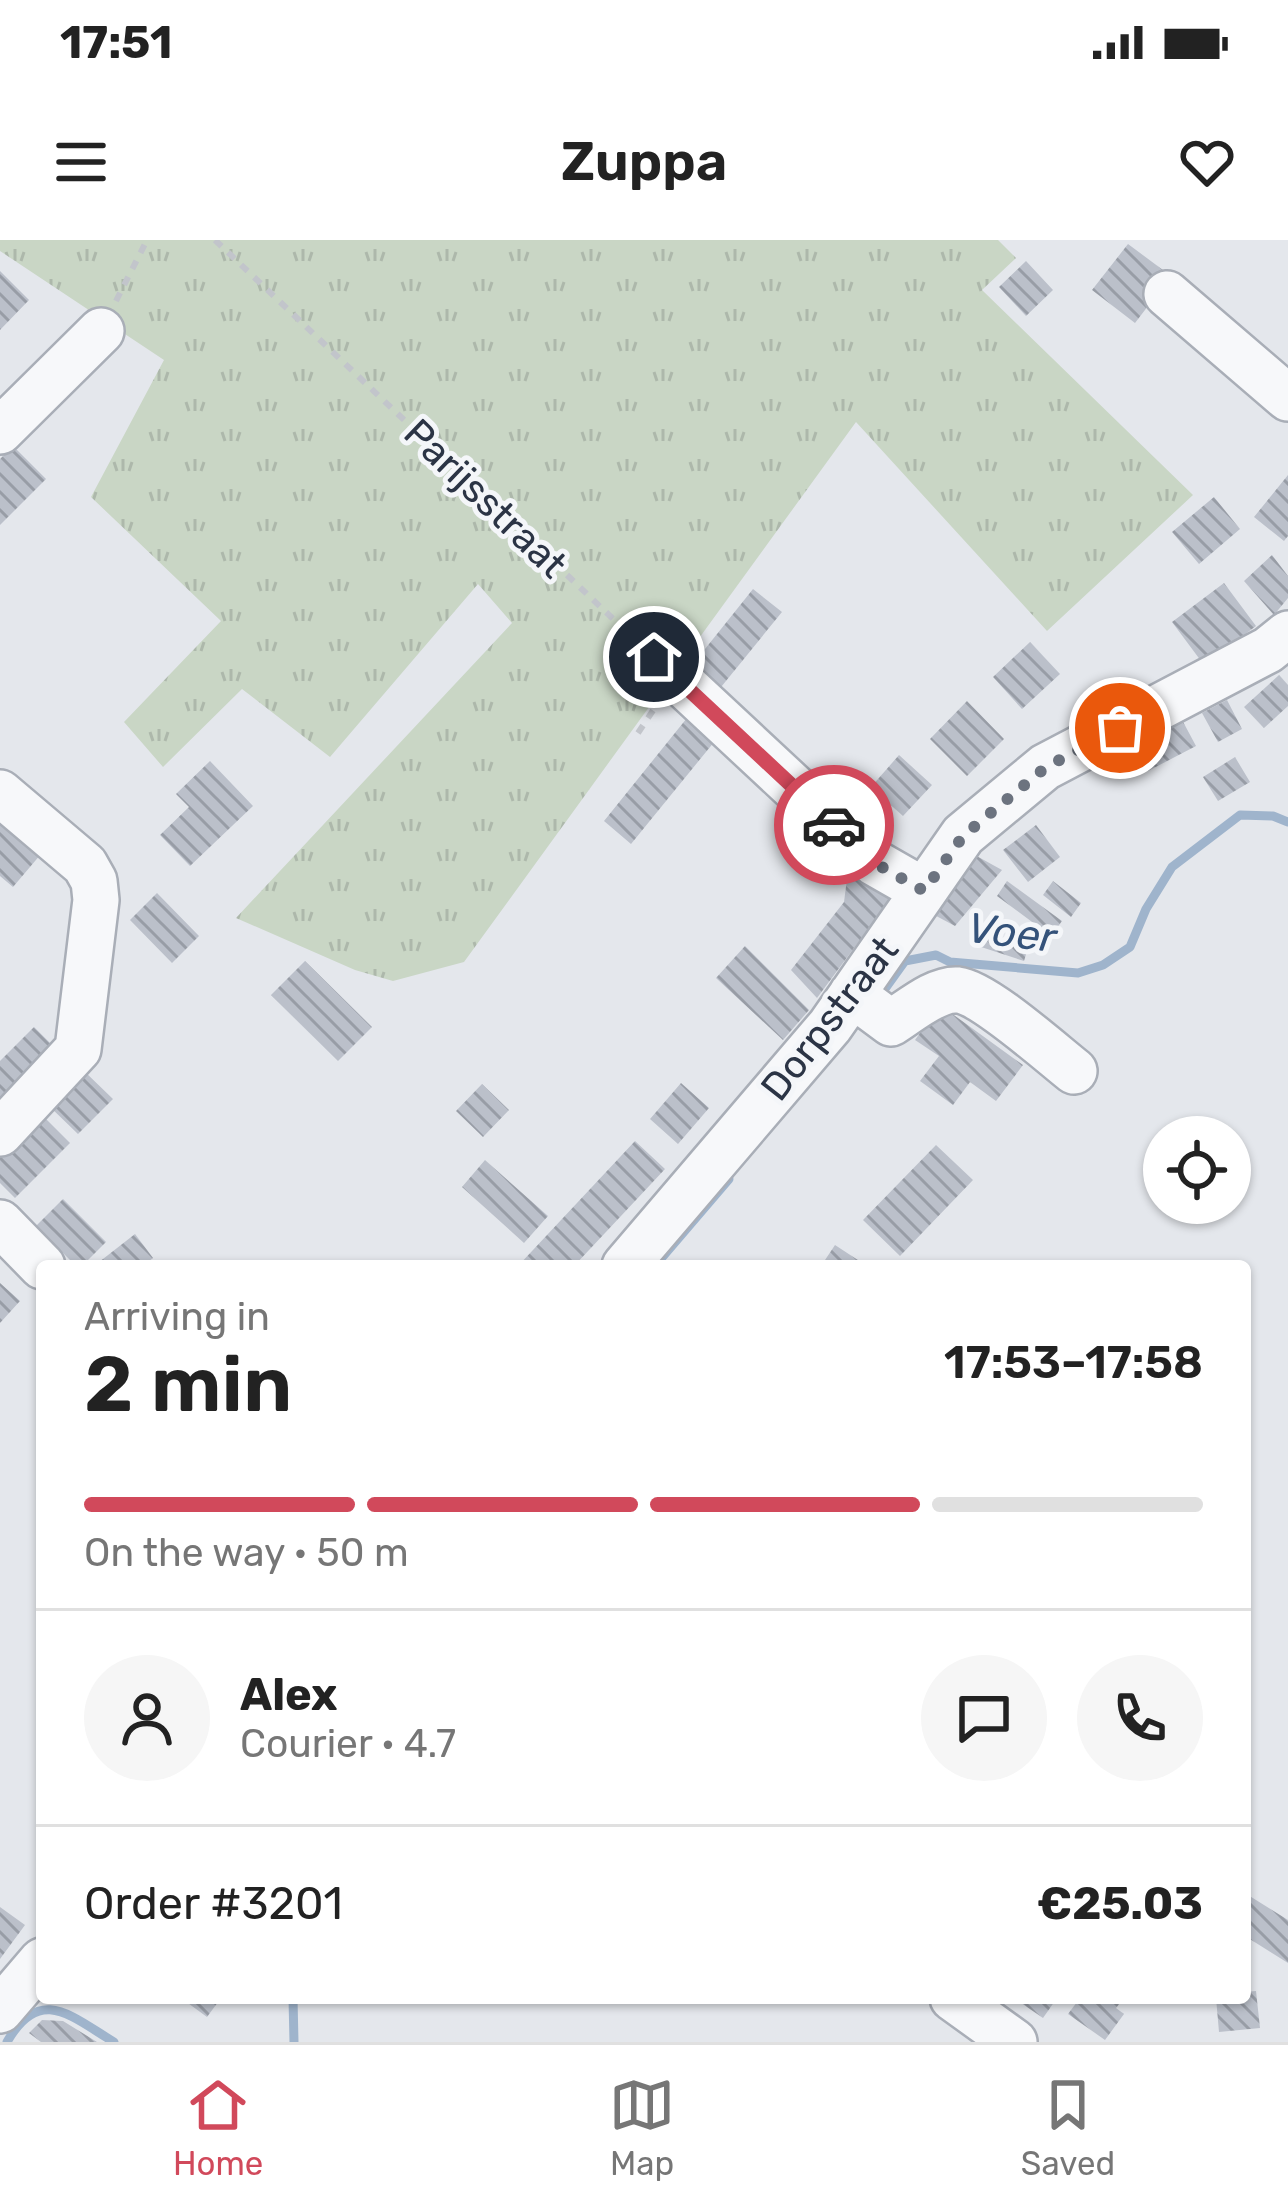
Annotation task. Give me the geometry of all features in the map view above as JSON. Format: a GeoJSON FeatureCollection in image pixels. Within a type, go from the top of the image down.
{"type":"FeatureCollection","features":[{"type":"Feature","properties":{"kind":"street"},"geometry":{"type":"LineString","coordinates":[[1167,294],[1288,398]]}},
{"type":"Feature","properties":{"kind":"street"},"geometry":{"type":"LineString","coordinates":[[0,431],[100,331]]}},
{"type":"Feature","properties":{"kind":"street","name":"Dorpstraat"},"geometry":{"type":"LineString","coordinates":[[630,1260],[815,1043],[865,1005],[924,891],[963,836],[1046,767],[1268,650],[1288,634]]}},
{"type":"Feature","properties":{"kind":"street"},"geometry":{"type":"LineString","coordinates":[[654,657],[875,863],[924,891]]}},
{"type":"Feature","properties":{"kind":"street"},"geometry":{"type":"LineString","coordinates":[[0,794],[85,865],[94,881],[96,900],[78,1049],[0,1133]]}},
{"type":"Feature","properties":{"kind":"street"},"geometry":{"type":"LineString","coordinates":[[865,1005],[891,1023],[941,993],[957,990],[980,998],[1074,1071]]}},
{"type":"Feature","properties":{"kind":"street"},"geometry":{"type":"LineString","coordinates":[[0,1223],[36,1260]]}},
{"type":"Feature","properties":{"kind":"street"},"geometry":{"type":"LineString","coordinates":[[0,2011],[36,1968]]}},
{"type":"Feature","properties":{"kind":"street"},"geometry":{"type":"LineString","coordinates":[[961,2004],[1014,2042]]}},
{"type":"Feature","properties":{"kind":"path"},"geometry":{"type":"LineString","coordinates":[[100,331],[147,240]]}},
{"type":"Feature","properties":{"kind":"path","name":"Parijsstraat"},"geometry":{"type":"LineString","coordinates":[[215,240],[654,657]]}},
{"type":"Feature","properties":{"kind":"green space"},"geometry":{"type":"Polygon","coordinates":[[[0,240],[998,240],[1016,258],[982,290],[1193,495],[1047,631],[856,422],[464,962],[393,981],[355,970],[236,918],[512,623],[478,584],[330,757],[242,689],[163,767],[124,722],[221,621],[91,497],[164,360],[0,251],[0,240]]]}},
{"type":"Feature","properties":{"kind":"building"},"geometry":{"type":"Polygon","coordinates":[[[1128,244],[1171,276],[1135,323],[1092,290],[1128,244]]]}},
{"type":"Feature","properties":{"kind":"building"},"geometry":{"type":"Polygon","coordinates":[[[1026,261],[1053,290],[1026,316],[999,287],[1026,261]]]}},
{"type":"Feature","properties":{"kind":"building"},"geometry":{"type":"Polygon","coordinates":[[[0,271],[29,300],[0,330],[0,271]]]}},
{"type":"Feature","properties":{"kind":"building"},"geometry":{"type":"Polygon","coordinates":[[[13,446],[46,479],[0,525],[0,459],[13,446]]]}},
{"type":"Feature","properties":{"kind":"building"},"geometry":{"type":"Polygon","coordinates":[[[1288,475],[1288,536],[1284,541],[1254,517],[1288,475]]]}},
{"type":"Feature","properties":{"kind":"building"},"geometry":{"type":"Polygon","coordinates":[[[1214,497],[1240,529],[1199,564],[1172,532],[1214,497]]]}},
{"type":"Feature","properties":{"kind":"building"},"geometry":{"type":"Polygon","coordinates":[[[1272,555],[1288,576],[1288,598],[1274,615],[1244,581],[1272,555]]]}},
{"type":"Feature","properties":{"kind":"building"},"geometry":{"type":"Polygon","coordinates":[[[1224,583],[1256,626],[1204,665],[1172,622],[1224,583]]]}},
{"type":"Feature","properties":{"kind":"building"},"geometry":{"type":"Polygon","coordinates":[[[753,589],[782,612],[717,692],[689,669],[753,589]]]}},
{"type":"Feature","properties":{"kind":"building"},"geometry":{"type":"Polygon","coordinates":[[[1030,642],[1060,674],[1022,709],[993,677],[1030,642]]]}},
{"type":"Feature","properties":{"kind":"building"},"geometry":{"type":"Polygon","coordinates":[[[1279,675],[1288,685],[1288,706],[1264,728],[1244,707],[1279,675]]]}},
{"type":"Feature","properties":{"kind":"building"},"geometry":{"type":"Polygon","coordinates":[[[1227,700],[1242,729],[1218,742],[1202,713],[1227,700]]]}},
{"type":"Feature","properties":{"kind":"building"},"geometry":{"type":"Polygon","coordinates":[[[967,701],[1004,739],[967,776],[930,739],[967,701]]]}},
{"type":"Feature","properties":{"kind":"building"},"geometry":{"type":"Polygon","coordinates":[[[691,713],[719,736],[631,844],[604,821],[691,713]]]}},
{"type":"Feature","properties":{"kind":"building"},"geometry":{"type":"Polygon","coordinates":[[[1181,718],[1196,746],[1148,771],[1133,743],[1181,718]]]}},
{"type":"Feature","properties":{"kind":"building"},"geometry":{"type":"Polygon","coordinates":[[[899,755],[932,785],[903,816],[871,787],[899,755]]]}},
{"type":"Feature","properties":{"kind":"building"},"geometry":{"type":"Polygon","coordinates":[[[1235,757],[1250,782],[1218,801],[1203,777],[1235,757]]]}},
{"type":"Feature","properties":{"kind":"building"},"geometry":{"type":"Polygon","coordinates":[[[210,761],[253,806],[190,866],[160,835],[189,807],[176,794],[210,761]]]}},
{"type":"Feature","properties":{"kind":"building"},"geometry":{"type":"Polygon","coordinates":[[[0,819],[41,854],[13,887],[0,876],[0,819]]]}},
{"type":"Feature","properties":{"kind":"building"},"geometry":{"type":"Polygon","coordinates":[[[1036,825],[1060,857],[1028,882],[1003,850],[1036,825]]]}},
{"type":"Feature","properties":{"kind":"building"},"geometry":{"type":"Polygon","coordinates":[[[973,854],[1002,870],[955,926],[925,910],[973,854]]]}},
{"type":"Feature","properties":{"kind":"building"},"geometry":{"type":"Polygon","coordinates":[[[850,856],[894,894],[817,998],[791,970],[844,902],[850,856]]]}},
{"type":"Feature","properties":{"kind":"building"},"geometry":{"type":"Polygon","coordinates":[[[1007,881],[1062,921],[1051,936],[997,896],[1007,881]]]}},
{"type":"Feature","properties":{"kind":"building"},"geometry":{"type":"Polygon","coordinates":[[[1053,881],[1081,903],[1071,917],[1043,895],[1053,881]]]}},
{"type":"Feature","properties":{"kind":"building"},"geometry":{"type":"Polygon","coordinates":[[[157,893],[199,936],[172,963],[130,920],[157,893]]]}},
{"type":"Feature","properties":{"kind":"building"},"geometry":{"type":"Polygon","coordinates":[[[982,933],[1028,948],[1024,961],[978,946],[982,933]]]}},
{"type":"Feature","properties":{"kind":"building"},"geometry":{"type":"Polygon","coordinates":[[[745,946],[809,1010],[783,1040],[716,978],[745,946]]]}},
{"type":"Feature","properties":{"kind":"building"},"geometry":{"type":"Polygon","coordinates":[[[305,961],[372,1027],[338,1061],[271,995],[305,961]]]}},
{"type":"Feature","properties":{"kind":"building"},"geometry":{"type":"Polygon","coordinates":[[[940,1005],[1023,1065],[996,1101],[970,1082],[953,1105],[920,1081],[939,1056],[915,1040],[940,1005]]]}},
{"type":"Feature","properties":{"kind":"building"},"geometry":{"type":"Polygon","coordinates":[[[34,1027],[63,1056],[0,1119],[0,1061],[34,1027]]]}},
{"type":"Feature","properties":{"kind":"building"},"geometry":{"type":"Polygon","coordinates":[[[82,1069],[113,1099],[78,1134],[48,1105],[82,1069]]]}},
{"type":"Feature","properties":{"kind":"building"},"geometry":{"type":"Polygon","coordinates":[[[681,1083],[709,1108],[678,1144],[650,1119],[681,1083]]]}},
{"type":"Feature","properties":{"kind":"building"},"geometry":{"type":"Polygon","coordinates":[[[482,1084],[509,1110],[483,1137],[456,1111],[482,1084]]]}},
{"type":"Feature","properties":{"kind":"building"},"geometry":{"type":"Polygon","coordinates":[[[40,1113],[70,1143],[15,1198],[0,1183],[0,1153],[40,1113]]]}},
{"type":"Feature","properties":{"kind":"building"},"geometry":{"type":"Polygon","coordinates":[[[635,1141],[665,1169],[580,1260],[524,1260],[635,1141]]]}},
{"type":"Feature","properties":{"kind":"building"},"geometry":{"type":"Polygon","coordinates":[[[936,1145],[973,1180],[900,1256],[863,1220],[936,1145]]]}},
{"type":"Feature","properties":{"kind":"building"},"geometry":{"type":"Polygon","coordinates":[[[485,1160],[548,1216],[524,1243],[462,1187],[485,1160]]]}},
{"type":"Feature","properties":{"kind":"building"},"geometry":{"type":"Polygon","coordinates":[[[63,1199],[106,1242],[88,1260],[70,1260],[36,1226],[63,1199]]]}},
{"type":"Feature","properties":{"kind":"building"},"geometry":{"type":"Polygon","coordinates":[[[135,1234],[153,1258],[150,1260],[102,1260],[135,1234]]]}},
{"type":"Feature","properties":{"kind":"building"},"geometry":{"type":"Polygon","coordinates":[[[835,1245],[858,1260],[825,1260],[835,1245]]]}},
{"type":"Feature","properties":{"kind":"building"},"geometry":{"type":"Polygon","coordinates":[[[0,1283],[20,1301],[0,1323],[0,1283]]]}},
{"type":"Feature","properties":{"kind":"building"},"geometry":{"type":"Polygon","coordinates":[[[1251,1897],[1288,1920],[1288,1963],[1251,1940],[1251,1897]]]}},
{"type":"Feature","properties":{"kind":"building"},"geometry":{"type":"Polygon","coordinates":[[[0,1907],[25,1925],[0,1959],[0,1907]]]}},
{"type":"Feature","properties":{"kind":"building"},"geometry":{"type":"Polygon","coordinates":[[[1251,1991],[1256,1991],[1260,2028],[1219,2032],[1217,2004],[1251,2004],[1251,1991]]]}},
{"type":"Feature","properties":{"kind":"building"},"geometry":{"type":"Polygon","coordinates":[[[189,2004],[217,2004],[207,2017],[189,2004]]]}},
{"type":"Feature","properties":{"kind":"building"},"geometry":{"type":"Polygon","coordinates":[[[1023,2004],[1053,2004],[1043,2018],[1023,2004]]]}},
{"type":"Feature","properties":{"kind":"building"},"geometry":{"type":"Polygon","coordinates":[[[1076,2004],[1119,2004],[1116,2008],[1124,2014],[1105,2040],[1068,2014],[1076,2004]]]}},
{"type":"Feature","properties":{"kind":"building"},"geometry":{"type":"Polygon","coordinates":[[[42,2020],[63,2021],[97,2042],[41,2042],[29,2033],[42,2020]]]}},
{"type":"Feature","properties":{"kind":"waterway","name":"Voer"},"geometry":{"type":"LineString","coordinates":[[877,1000],[905,961],[936,955],[950,962],[1078,973],[1103,965],[1130,947],[1172,867],[1240,815],[1273,816],[1288,822]]}},
{"type":"Feature","properties":{"kind":"waterway","name":"Voer"},"geometry":{"type":"LineString","coordinates":[[660,1260],[729,1179]]}},
{"type":"Feature","properties":{"kind":"waterway","name":"Voer"},"geometry":{"type":"LineString","coordinates":[[293,2004],[294,2042]]}},
{"type":"Feature","properties":{"kind":"waterway","name":"Voer"},"geometry":{"type":"LineString","coordinates":[[7,2042],[19,2024],[44,2010],[70,2016],[114,2042]]}},
{"type":"Feature","properties":{"kind":"way so far"},"geometry":{"type":"LineString","coordinates":[[834,825],[875,863],[924,891],[963,836],[1046,767],[1120,728]]}},
{"type":"Feature","properties":{"kind":"route"},"geometry":{"type":"LineString","coordinates":[[654,657],[834,825]]}}]}
